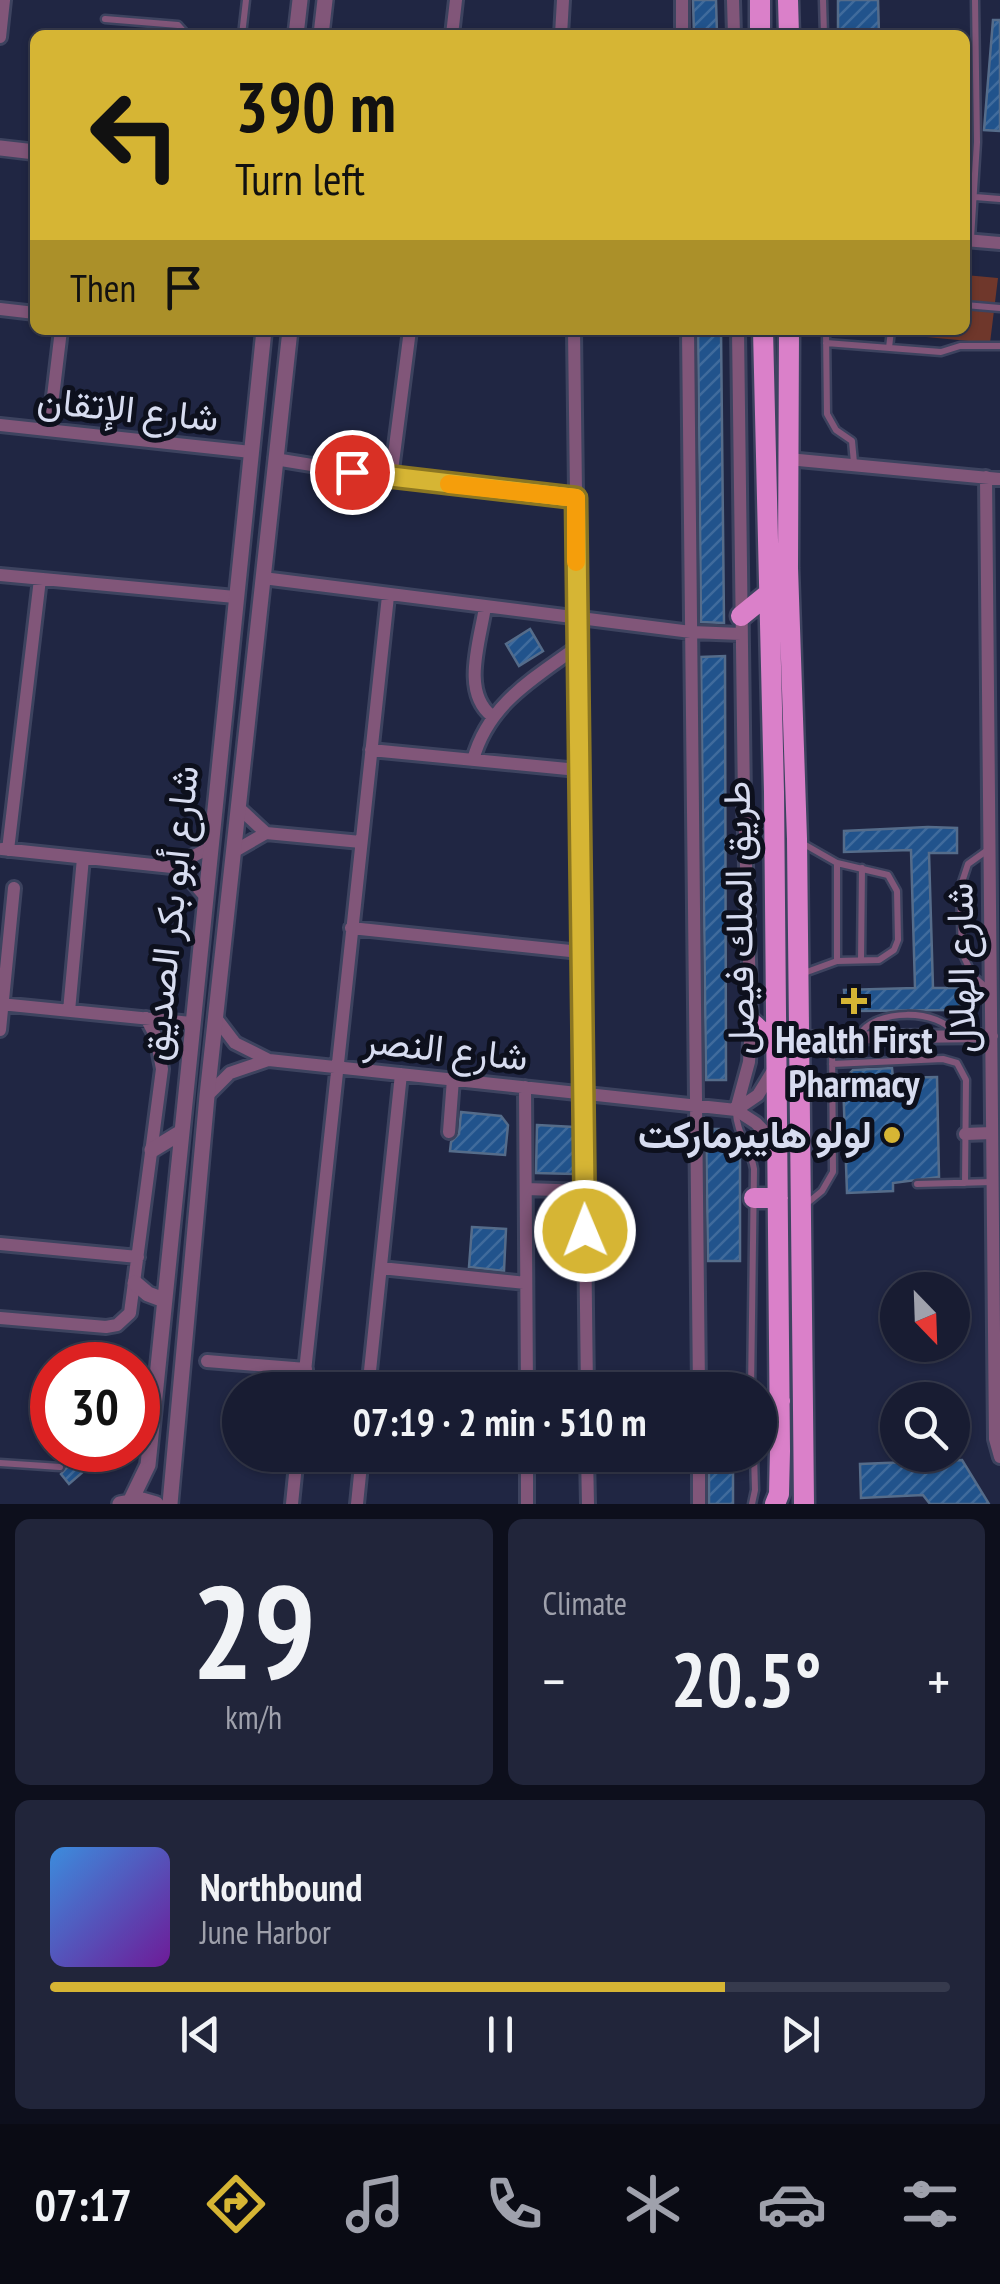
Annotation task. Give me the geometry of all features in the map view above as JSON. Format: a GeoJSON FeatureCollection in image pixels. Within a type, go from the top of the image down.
{"type":"FeatureCollection","features":[{"type":"Feature","properties":{"kind":"main road"},"geometry":{"type":"LineString","coordinates":[[760,0],[760,30]]}},
{"type":"Feature","properties":{"kind":"main road"},"geometry":{"type":"LineString","coordinates":[[788,0],[789,30]]}},
{"type":"Feature","properties":{"kind":"main road","name":"طريق الملك فيصل"},"geometry":{"type":"LineString","coordinates":[[763,335],[778,1198],[771,1372]]}},
{"type":"Feature","properties":{"kind":"main road"},"geometry":{"type":"LineString","coordinates":[[771,335],[774,450],[778,458],[788,459]]}},
{"type":"Feature","properties":{"kind":"main road","name":"طريق الملك فيصل"},"geometry":{"type":"LineString","coordinates":[[789,335],[788,568],[797,838],[804,1504]]}},
{"type":"Feature","properties":{"kind":"main road"},"geometry":{"type":"LineString","coordinates":[[741,625],[768,594]]}},
{"type":"Feature","properties":{"kind":"main road"},"geometry":{"type":"LineString","coordinates":[[751,1022],[776,1054]]}},
{"type":"Feature","properties":{"kind":"main road"},"geometry":{"type":"LineString","coordinates":[[754,1198],[778,1198]]}},
{"type":"Feature","properties":{"kind":"main road","name":"طريق الملك فيصل"},"geometry":{"type":"LineString","coordinates":[[775,1504],[779,1494],[777,1437]]}},
{"type":"Feature","properties":{"kind":"street"},"geometry":{"type":"LineString","coordinates":[[0,37],[4,0]]}},
{"type":"Feature","properties":{"kind":"street"},"geometry":{"type":"LineString","coordinates":[[297,30],[300,0]]}},
{"type":"Feature","properties":{"kind":"street"},"geometry":{"type":"LineString","coordinates":[[319,30],[322,0]]}},
{"type":"Feature","properties":{"kind":"street"},"geometry":{"type":"LineString","coordinates":[[453,30],[456,0]]}},
{"type":"Feature","properties":{"kind":"street"},"geometry":{"type":"LineString","coordinates":[[561,30],[562,0]]}},
{"type":"Feature","properties":{"kind":"street"},"geometry":{"type":"LineString","coordinates":[[682,0],[682,30]]}},
{"type":"Feature","properties":{"kind":"street"},"geometry":{"type":"LineString","coordinates":[[734,0],[734,30]]}},
{"type":"Feature","properties":{"kind":"street"},"geometry":{"type":"LineString","coordinates":[[0,148],[30,151]]}},
{"type":"Feature","properties":{"kind":"street"},"geometry":{"type":"LineString","coordinates":[[970,240],[1000,243]]}},
{"type":"Feature","properties":{"kind":"street"},"geometry":{"type":"LineString","coordinates":[[0,309],[30,312]]}},
{"type":"Feature","properties":{"kind":"street"},"geometry":{"type":"LineString","coordinates":[[49,430],[60,335]]}},
{"type":"Feature","properties":{"kind":"street","name":"شارع أبو بكر الصديق"},"geometry":{"type":"LineString","coordinates":[[156,1342],[164,1300],[263,335]]}},
{"type":"Feature","properties":{"kind":"street"},"geometry":{"type":"LineString","coordinates":[[273,335],[272,372],[280,373],[286,361]]}},
{"type":"Feature","properties":{"kind":"street","name":"شارع أبو بكر الصديق"},"geometry":{"type":"LineString","coordinates":[[170,1504],[207,1096],[289,335]]}},
{"type":"Feature","properties":{"kind":"street"},"geometry":{"type":"LineString","coordinates":[[391,478],[409,335]]}},
{"type":"Feature","properties":{"kind":"street"},"geometry":{"type":"LineString","coordinates":[[574,335],[587,1372]]}},
{"type":"Feature","properties":{"kind":"street"},"geometry":{"type":"LineString","coordinates":[[688,335],[698,1372]]}},
{"type":"Feature","properties":{"kind":"street"},"geometry":{"type":"LineString","coordinates":[[736,1110],[750,1062],[751,1022],[738,335]]}},
{"type":"Feature","properties":{"kind":"street","name":"شارع الإتقان"},"geometry":{"type":"LineString","coordinates":[[0,425],[250,452]]}},
{"type":"Feature","properties":{"kind":"street"},"geometry":{"type":"LineString","coordinates":[[275,459],[391,478],[576,498]]}},
{"type":"Feature","properties":{"kind":"street"},"geometry":{"type":"LineString","coordinates":[[788,459],[993,478]]}},
{"type":"Feature","properties":{"kind":"street","name":"شارع الهلال"},"geometry":{"type":"LineString","coordinates":[[993,478],[994,760],[990,848],[995,914],[992,1036],[996,1056],[992,1133],[997,1222],[995,1444],[1000,1457]]}},
{"type":"Feature","properties":{"kind":"street"},"geometry":{"type":"LineString","coordinates":[[0,575],[235,597]]}},
{"type":"Feature","properties":{"kind":"street"},"geometry":{"type":"LineString","coordinates":[[263,578],[691,632],[741,625]]}},
{"type":"Feature","properties":{"kind":"street"},"geometry":{"type":"LineString","coordinates":[[40,579],[4,849],[172,867],[204,895]]}},
{"type":"Feature","properties":{"kind":"street"},"geometry":{"type":"LineString","coordinates":[[207,1361],[306,1370],[388,596]]}},
{"type":"Feature","properties":{"kind":"street"},"geometry":{"type":"LineString","coordinates":[[484,607],[474,684],[480,704],[492,716]]}},
{"type":"Feature","properties":{"kind":"street"},"geometry":{"type":"LineString","coordinates":[[473,760],[492,716],[518,690],[577,647]]}},
{"type":"Feature","properties":{"kind":"street"},"geometry":{"type":"LineString","coordinates":[[371,750],[578,770]]}},
{"type":"Feature","properties":{"kind":"street"},"geometry":{"type":"LineString","coordinates":[[238,808],[266,832],[361,842]]}},
{"type":"Feature","properties":{"kind":"street"},"geometry":{"type":"LineString","coordinates":[[233,852],[266,832]]}},
{"type":"Feature","properties":{"kind":"street"},"geometry":{"type":"LineString","coordinates":[[172,867],[209,848]]}},
{"type":"Feature","properties":{"kind":"street"},"geometry":{"type":"LineString","coordinates":[[69,1011],[83,858]]}},
{"type":"Feature","properties":{"kind":"street"},"geometry":{"type":"LineString","coordinates":[[0,1030],[5,927],[14,888]]}},
{"type":"Feature","properties":{"kind":"street"},"geometry":{"type":"LineString","coordinates":[[351,928],[580,952]]}},
{"type":"Feature","properties":{"kind":"street"},"geometry":{"type":"LineString","coordinates":[[1,1004],[190,1023]]}},
{"type":"Feature","properties":{"kind":"street"},"geometry":{"type":"LineString","coordinates":[[0,1318],[112,1327],[130,1313],[161,1058],[146,1018]]}},
{"type":"Feature","properties":{"kind":"street","name":"شارع النصر"},"geometry":{"type":"LineString","coordinates":[[216,1018],[235,1042],[269,1060],[736,1110]]}},
{"type":"Feature","properties":{"kind":"street"},"geometry":{"type":"LineString","coordinates":[[800,1038],[992,1036]]}},
{"type":"Feature","properties":{"kind":"street"},"geometry":{"type":"LineString","coordinates":[[736,1110],[758,1095],[776,1054]]}},
{"type":"Feature","properties":{"kind":"street","name":"شارع النصر"},"geometry":{"type":"LineString","coordinates":[[207,1096],[230,1073],[269,1060]]}},
{"type":"Feature","properties":{"kind":"street"},"geometry":{"type":"LineString","coordinates":[[370,1372],[401,1074]]}},
{"type":"Feature","properties":{"kind":"street"},"geometry":{"type":"LineString","coordinates":[[449,1132],[453,1080]]}},
{"type":"Feature","properties":{"kind":"street"},"geometry":{"type":"LineString","coordinates":[[526,1088],[527,1372]]}},
{"type":"Feature","properties":{"kind":"street"},"geometry":{"type":"LineString","coordinates":[[736,1110],[756,1123],[777,1146]]}},
{"type":"Feature","properties":{"kind":"street"},"geometry":{"type":"LineString","coordinates":[[152,1150],[180,1133]]}},
{"type":"Feature","properties":{"kind":"street"},"geometry":{"type":"LineString","coordinates":[[965,1134],[992,1133]]}},
{"type":"Feature","properties":{"kind":"street"},"geometry":{"type":"LineString","coordinates":[[526,1189],[585,1191]]}},
{"type":"Feature","properties":{"kind":"street"},"geometry":{"type":"LineString","coordinates":[[0,1244],[138,1257]]}},
{"type":"Feature","properties":{"kind":"street"},"geometry":{"type":"LineString","coordinates":[[381,1268],[526,1283]]}},
{"type":"Feature","properties":{"kind":"street"},"geometry":{"type":"LineString","coordinates":[[135,1283],[164,1300]]}},
{"type":"Feature","properties":{"kind":"street","name":"شارع أبو بكر الصديق"},"geometry":{"type":"LineString","coordinates":[[125,1502],[144,1472]]}},
{"type":"Feature","properties":{"kind":"street"},"geometry":{"type":"LineString","coordinates":[[292,1504],[295,1472]]}},
{"type":"Feature","properties":{"kind":"street"},"geometry":{"type":"LineString","coordinates":[[356,1504],[360,1472]]}},
{"type":"Feature","properties":{"kind":"street"},"geometry":{"type":"LineString","coordinates":[[527,1472],[528,1504]]}},
{"type":"Feature","properties":{"kind":"street"},"geometry":{"type":"LineString","coordinates":[[587,1472],[588,1504]]}},
{"type":"Feature","properties":{"kind":"street"},"geometry":{"type":"LineString","coordinates":[[699,1472],[699,1504]]}},
{"type":"Feature","properties":{"kind":"street"},"geometry":{"type":"LineString","coordinates":[[125,1502],[156,1504]]}},
{"type":"Feature","properties":{"kind":"lane"},"geometry":{"type":"LineString","coordinates":[[243,30],[246,0]]}},
{"type":"Feature","properties":{"kind":"lane"},"geometry":{"type":"LineString","coordinates":[[823,0],[824,30]]}},
{"type":"Feature","properties":{"kind":"lane"},"geometry":{"type":"LineString","coordinates":[[970,228],[975,197],[978,83],[975,0]]}},
{"type":"Feature","properties":{"kind":"lane"},"geometry":{"type":"LineString","coordinates":[[105,19],[178,25],[182,30]]}},
{"type":"Feature","properties":{"kind":"lane"},"geometry":{"type":"LineString","coordinates":[[975,197],[1000,199]]}},
{"type":"Feature","properties":{"kind":"lane"},"geometry":{"type":"LineString","coordinates":[[970,305],[1000,308]]}},
{"type":"Feature","properties":{"kind":"lane"},"geometry":{"type":"LineString","coordinates":[[826,335],[827,414],[836,430],[852,441],[854,464]]}},
{"type":"Feature","properties":{"kind":"lane"},"geometry":{"type":"LineString","coordinates":[[890,348],[891,335]]}},
{"type":"Feature","properties":{"kind":"lane"},"geometry":{"type":"LineString","coordinates":[[826,344],[941,352],[960,346],[1000,346]]}},
{"type":"Feature","properties":{"kind":"lane"},"geometry":{"type":"LineString","coordinates":[[797,838],[837,863],[884,873],[894,882],[898,940],[885,958],[837,961],[799,976]]}},
{"type":"Feature","properties":{"kind":"lane"},"geometry":{"type":"LineString","coordinates":[[990,848],[972,860],[962,875],[960,944],[968,970],[991,992]]}},
{"type":"Feature","properties":{"kind":"lane"},"geometry":{"type":"LineString","coordinates":[[837,863],[837,961]]}},
{"type":"Feature","properties":{"kind":"lane"},"geometry":{"type":"LineString","coordinates":[[861,960],[862,868]]}},
{"type":"Feature","properties":{"kind":"lane"},"geometry":{"type":"LineString","coordinates":[[859,1037],[867,1024],[887,1017],[937,1018],[951,1027],[956,1036]]}},
{"type":"Feature","properties":{"kind":"lane"},"geometry":{"type":"LineString","coordinates":[[801,1208],[822,1190],[833,1172],[832,1038]]}},
{"type":"Feature","properties":{"kind":"lane"},"geometry":{"type":"LineString","coordinates":[[832,1064],[953,1060],[965,1075],[965,1183]]}},
{"type":"Feature","properties":{"kind":"lane"},"geometry":{"type":"LineString","coordinates":[[736,1110],[738,1126],[753,1160],[751,1372]]}},
{"type":"Feature","properties":{"kind":"lane"},"geometry":{"type":"LineString","coordinates":[[917,1184],[993,1182]]}},
{"type":"Feature","properties":{"kind":"lane"},"geometry":{"type":"LineString","coordinates":[[0,1462],[30,1464]]}},
{"type":"Feature","properties":{"kind":"lane"},"geometry":{"type":"LineString","coordinates":[[752,1504],[754,1472]]}},
{"type":"Feature","properties":{"kind":"shaded area"},"geometry":{"type":"Polygon","coordinates":[[[970,275],[998,278],[990,343],[905,335],[970,335],[970,275]]]}},
{"type":"Feature","properties":{"kind":"building"},"geometry":{"type":"Polygon","coordinates":[[[693,0],[716,0],[717,30],[694,30],[693,0]]]}},
{"type":"Feature","properties":{"kind":"building"},"geometry":{"type":"Polygon","coordinates":[[[838,0],[878,0],[879,30],[838,30],[838,0]]]}},
{"type":"Feature","properties":{"kind":"building"},"geometry":{"type":"Polygon","coordinates":[[[993,20],[1000,20],[1000,131],[984,130],[993,20]]]}},
{"type":"Feature","properties":{"kind":"building"},"geometry":{"type":"Polygon","coordinates":[[[698,335],[721,335],[724,623],[701,622],[698,335]]]}},
{"type":"Feature","properties":{"kind":"building"},"geometry":{"type":"Polygon","coordinates":[[[530,629],[543,651],[519,666],[506,644],[530,629]]]}},
{"type":"Feature","properties":{"kind":"building"},"geometry":{"type":"Polygon","coordinates":[[[725,656],[726,1080],[706,1080],[701,657],[725,656]]]}},
{"type":"Feature","properties":{"kind":"building"},"geometry":{"type":"Polygon","coordinates":[[[957,828],[957,853],[929,853],[933,988],[960,988],[960,1006],[949,1010],[854,1011],[845,1001],[844,990],[915,988],[911,850],[844,852],[844,831],[957,828]]]}},
{"type":"Feature","properties":{"kind":"building","name":"لولو هايبرماركت"},"geometry":{"type":"Polygon","coordinates":[[[892,1068],[893,1078],[937,1077],[939,1177],[893,1183],[893,1191],[847,1193],[843,1080],[853,1070],[892,1068]]]}},
{"type":"Feature","properties":{"kind":"building"},"geometry":{"type":"Polygon","coordinates":[[[461,1112],[501,1116],[508,1125],[505,1155],[450,1151],[451,1142],[459,1134],[461,1112]]]}},
{"type":"Feature","properties":{"kind":"building"},"geometry":{"type":"Polygon","coordinates":[[[537,1125],[574,1127],[574,1174],[536,1173],[537,1125]]]}},
{"type":"Feature","properties":{"kind":"building"},"geometry":{"type":"Polygon","coordinates":[[[706,1129],[719,1129],[719,1137],[735,1137],[740,1149],[740,1261],[708,1261],[706,1129]]]}},
{"type":"Feature","properties":{"kind":"building"},"geometry":{"type":"Polygon","coordinates":[[[472,1227],[506,1229],[504,1271],[469,1267],[472,1227]]]}},
{"type":"Feature","properties":{"kind":"building"},"geometry":{"type":"Polygon","coordinates":[[[880,1463],[880,1472],[969,1472],[989,1504],[930,1504],[923,1495],[861,1498],[860,1464],[880,1463]]]}},
{"type":"Feature","properties":{"kind":"building"},"geometry":{"type":"Polygon","coordinates":[[[63,1472],[83,1472],[69,1484],[63,1472]]]}},
{"type":"Feature","properties":{"kind":"building"},"geometry":{"type":"Polygon","coordinates":[[[709,1472],[733,1472],[733,1504],[709,1504],[709,1472]]]}},
{"type":"Feature","properties":{"kind":"slow traffic"},"geometry":{"type":"LineString","coordinates":[[449,484],[576,498],[576,562]]}},
{"type":"Feature","properties":{"kind":"place","name":"Health First Pharmacy"},"geometry":{"type":"Point","coordinates":[854,1001]}},
{"type":"Feature","properties":{"kind":"place","name":"لولو هايبرماركت"},"geometry":{"type":"Point","coordinates":[892,1135]}},
{"type":"Feature","properties":{"kind":"route"},"geometry":{"type":"LineString","coordinates":[[352,472],[576,498],[585,1231]]}}]}
